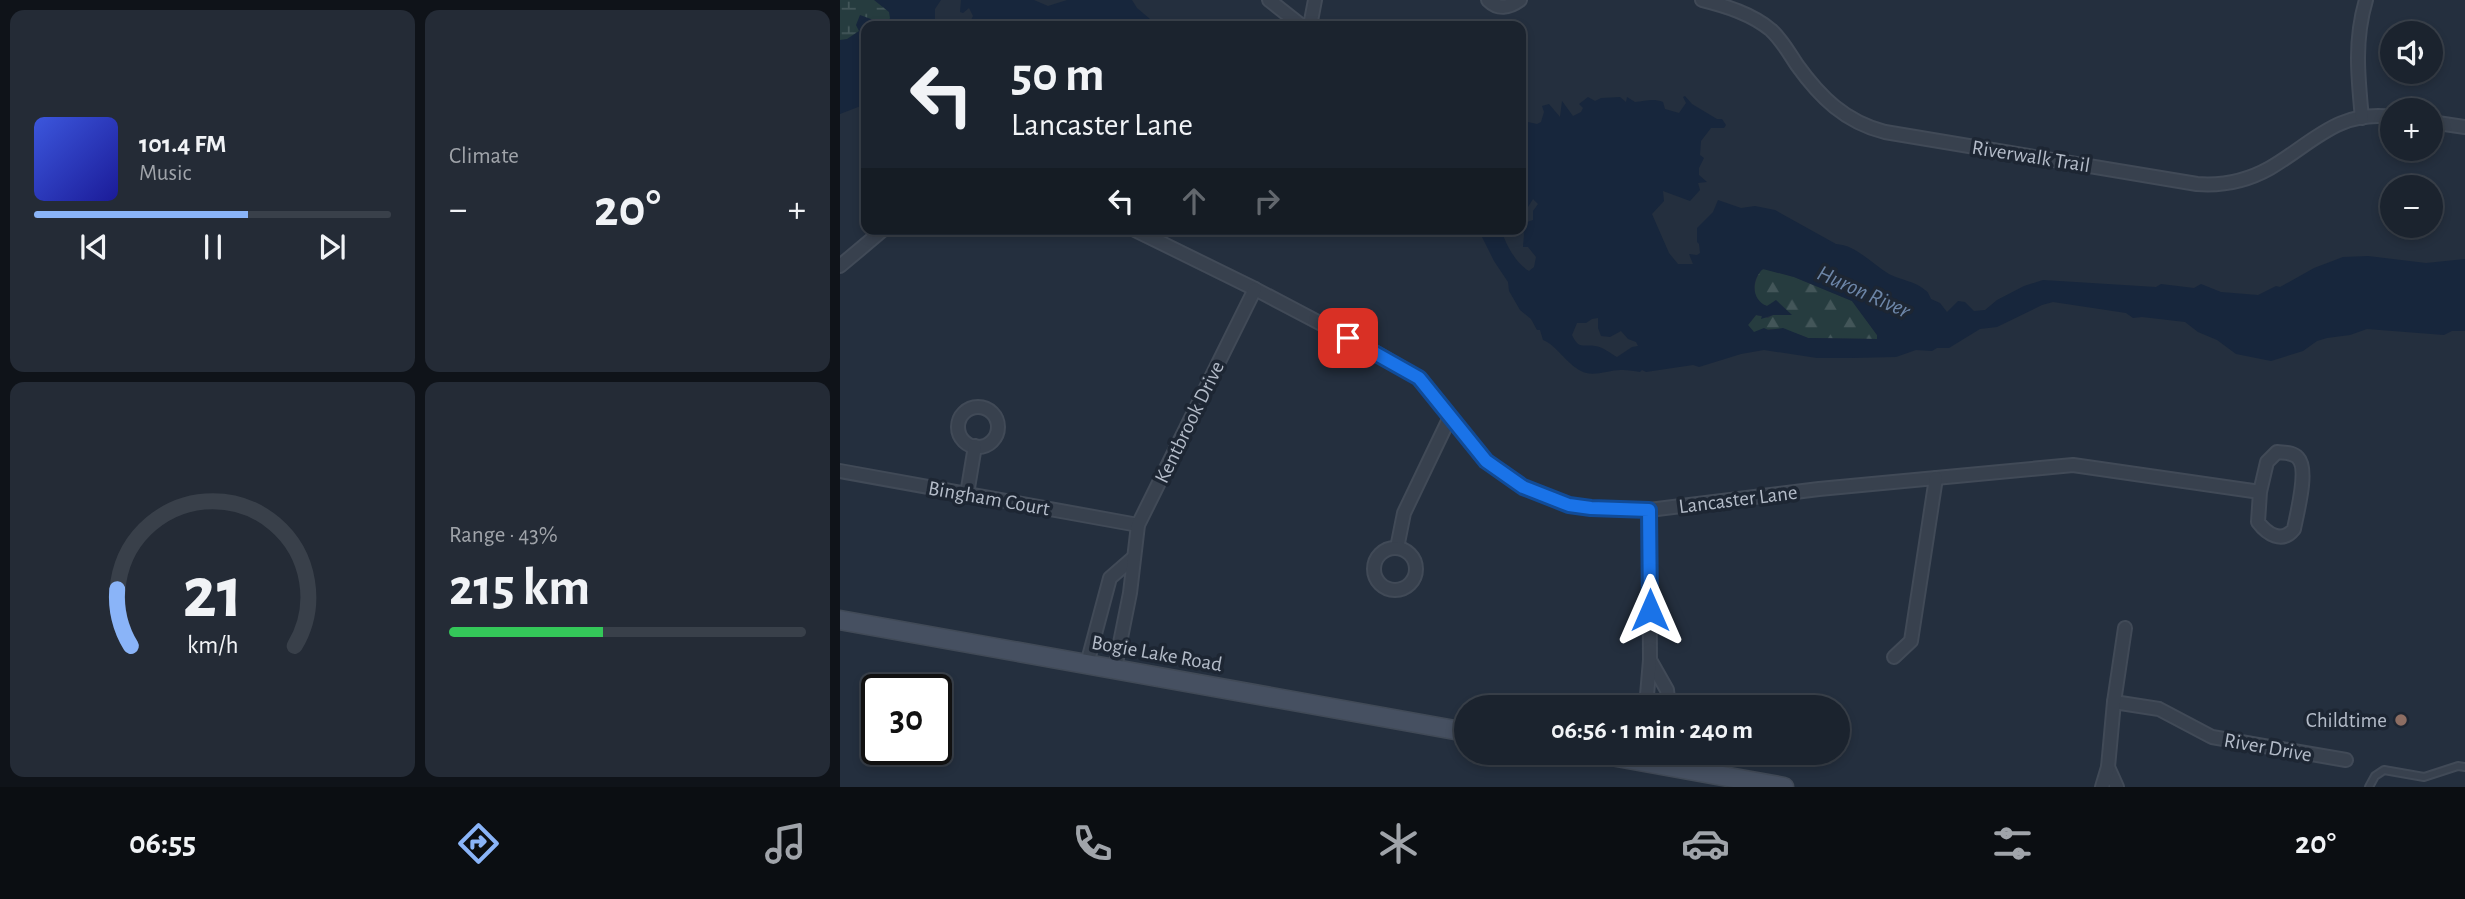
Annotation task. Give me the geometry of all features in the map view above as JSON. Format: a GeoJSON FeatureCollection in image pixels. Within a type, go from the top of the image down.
{"type":"FeatureCollection","features":[{"type":"Feature","properties":{"kind":"main road","name":"Bogie Lake Road"},"geometry":{"type":"LineString","coordinates":[[840,620],[1454,730]]}},
{"type":"Feature","properties":{"kind":"main road"},"geometry":{"type":"LineString","coordinates":[[1690,765],[1784,787]]}},
{"type":"Feature","properties":{"kind":"street"},"geometry":{"type":"LineString","coordinates":[[1269,0],[1296,21]]}},
{"type":"Feature","properties":{"kind":"street"},"geometry":{"type":"LineString","coordinates":[[1311,21],[1315,0]]}},
{"type":"Feature","properties":{"kind":"street"},"geometry":{"type":"LineString","coordinates":[[1488,0],[1506,7],[1520,0]]}},
{"type":"Feature","properties":{"kind":"street","name":"Riverwalk Trail"},"geometry":{"type":"LineString","coordinates":[[1703,0],[1740,12],[1764,25],[1780,39],[1823,99],[1852,119],[1885,132],[2197,184],[2219,185],[2261,172],[2338,123],[2380,117]]}},
{"type":"Feature","properties":{"kind":"street"},"geometry":{"type":"LineString","coordinates":[[2362,118],[2357,66],[2358,35],[2366,0]]}},
{"type":"Feature","properties":{"kind":"street"},"geometry":{"type":"LineString","coordinates":[[2443,124],[2465,127]]}},
{"type":"Feature","properties":{"kind":"street"},"geometry":{"type":"LineString","coordinates":[[840,266],[877,235]]}},
{"type":"Feature","properties":{"kind":"street","name":"Lancaster Lane"},"geometry":{"type":"LineString","coordinates":[[1145,235],[1255,289],[1419,378],[1486,461],[1523,487],[1569,505],[1649,510],[1819,489],[2073,464],[2260,492]]}},
{"type":"Feature","properties":{"kind":"street","name":"Kentbrook Drive"},"geometry":{"type":"LineString","coordinates":[[1115,668],[1130,593],[1138,525],[1255,289]]}},
{"type":"Feature","properties":{"kind":"street"},"geometry":{"type":"LineString","coordinates":[[1397,548],[1404,513],[1450,417]]}},
{"type":"Feature","properties":{"kind":"street"},"geometry":{"type":"LineString","coordinates":[[967,494],[975,446]]}},
{"type":"Feature","properties":{"kind":"street"},"geometry":{"type":"LineString","coordinates":[[2277,452],[2292,454],[2301,460],[2304,470],[2294,529],[2290,534],[2281,537],[2274,535],[2258,522],[2260,492],[2267,462],[2277,452]]}},
{"type":"Feature","properties":{"kind":"street","name":"Bingham Court"},"geometry":{"type":"LineString","coordinates":[[840,471],[1138,525]]}},
{"type":"Feature","properties":{"kind":"street"},"geometry":{"type":"LineString","coordinates":[[1894,657],[1911,641],[1936,478]]}},
{"type":"Feature","properties":{"kind":"street"},"geometry":{"type":"LineString","coordinates":[[1647,695],[1650,660],[1649,510]]}},
{"type":"Feature","properties":{"kind":"street"},"geometry":{"type":"LineString","coordinates":[[1087,664],[1110,578],[1133,558]]}},
{"type":"Feature","properties":{"kind":"street"},"geometry":{"type":"LineString","coordinates":[[2102,787],[2108,767],[2125,628]]}},
{"type":"Feature","properties":{"kind":"street"},"geometry":{"type":"LineString","coordinates":[[1650,660],[1668,695]]}},
{"type":"Feature","properties":{"kind":"street","name":"River Drive"},"geometry":{"type":"LineString","coordinates":[[2114,702],[2159,709],[2212,737],[2346,760]]}},
{"type":"Feature","properties":{"kind":"street"},"geometry":{"type":"LineString","coordinates":[[2108,767],[2117,787]]}},
{"type":"Feature","properties":{"kind":"lane"},"geometry":{"type":"LineString","coordinates":[[2369,787],[2375,776],[2384,770],[2424,777],[2458,766],[2465,767]]}},
{"type":"Feature","properties":{"kind":"lane"},"geometry":{"type":"LineString","coordinates":[[2415,787],[2417,776]]}},
{"type":"Feature","properties":{"kind":"green space"},"geometry":{"type":"Polygon","coordinates":[[[840,0],[903,0],[902,21],[861,21],[861,37],[840,81],[840,0]]]}},
{"type":"Feature","properties":{"kind":"green space"},"geometry":{"type":"Polygon","coordinates":[[[1761,270],[1794,277],[1852,301],[1877,335],[1877,339],[1808,338],[1773,329],[1754,333],[1748,325],[1756,315],[1768,318],[1773,315],[1791,315],[1758,300],[1756,280],[1761,270]]]}},
{"type":"Feature","properties":{"kind":"water"},"geometry":{"type":"Polygon","coordinates":[[[874,0],[941,0],[935,9],[935,19],[931,21],[889,21],[889,12],[874,0]]]}},
{"type":"Feature","properties":{"kind":"water"},"geometry":{"type":"Polygon","coordinates":[[[961,0],[1034,0],[1048,6],[1067,0],[1132,0],[1150,21],[970,21],[973,16],[969,8],[963,13],[960,12],[961,0]]]}},
{"type":"Feature","properties":{"kind":"water"},"geometry":{"type":"Polygon","coordinates":[[[860,15],[876,21],[861,21],[861,106],[840,114],[840,40],[859,31],[856,25],[860,15]]]}},
{"type":"Feature","properties":{"kind":"water","name":"Huron River"},"geometry":{"type":"Polygon","coordinates":[[[1685,96],[1692,104],[1717,119],[1722,119],[1726,125],[1724,128],[1711,128],[1701,141],[1700,155],[1704,158],[1699,175],[1707,182],[1698,183],[1700,190],[1690,201],[1663,191],[1664,201],[1652,214],[1669,253],[1678,264],[1693,264],[1689,254],[1700,253],[1697,228],[1713,212],[1718,200],[1741,208],[1755,206],[1775,210],[1836,244],[1857,251],[1889,274],[1921,287],[1947,312],[1958,301],[1965,302],[1974,311],[1985,310],[1997,300],[2024,286],[2043,280],[2156,287],[2161,284],[2194,288],[2201,284],[2221,292],[2258,295],[2343,257],[2368,256],[2426,263],[2465,259],[2465,331],[2452,331],[2444,335],[2367,329],[2317,341],[2303,351],[2271,361],[2236,354],[2185,322],[2133,318],[2126,313],[2053,302],[1997,327],[1980,329],[1949,348],[1916,350],[1896,357],[1817,358],[1764,350],[1699,367],[1693,365],[1646,372],[1618,370],[1586,373],[1576,368],[1543,340],[1540,330],[1537,330],[1531,319],[1520,310],[1509,291],[1508,282],[1481,235],[1503,235],[1515,258],[1529,271],[1534,267],[1536,257],[1528,247],[1523,247],[1526,222],[1533,220],[1533,211],[1538,204],[1533,199],[1528,207],[1526,205],[1526,123],[1541,122],[1544,112],[1542,106],[1549,104],[1560,117],[1562,101],[1573,116],[1581,112],[1583,108],[1579,104],[1588,97],[1595,101],[1620,97],[1626,102],[1627,97],[1635,102],[1659,101],[1663,102],[1665,109],[1679,113],[1686,103],[1683,97],[1685,96]],[[1763,269],[1759,273],[1754,289],[1758,299],[1767,306],[1776,300],[1792,315],[1773,315],[1761,319],[1762,316],[1756,315],[1748,325],[1754,332],[1764,328],[1783,328],[1808,338],[1877,339],[1877,335],[1852,301],[1794,277],[1763,269]],[[1598,318],[1577,323],[1572,335],[1577,343],[1601,348],[1617,357],[1638,346],[1621,331],[1610,337],[1601,336],[1598,318]]]}},
{"type":"Feature","properties":{"kind":"place","name":"Childtime"},"geometry":{"type":"Point","coordinates":[2401,720]}},
{"type":"Feature","properties":{"kind":"route"},"geometry":{"type":"LineString","coordinates":[[1348,338],[1419,378],[1468,443],[1486,461],[1523,487],[1569,505],[1649,510],[1650,610]]}}]}
